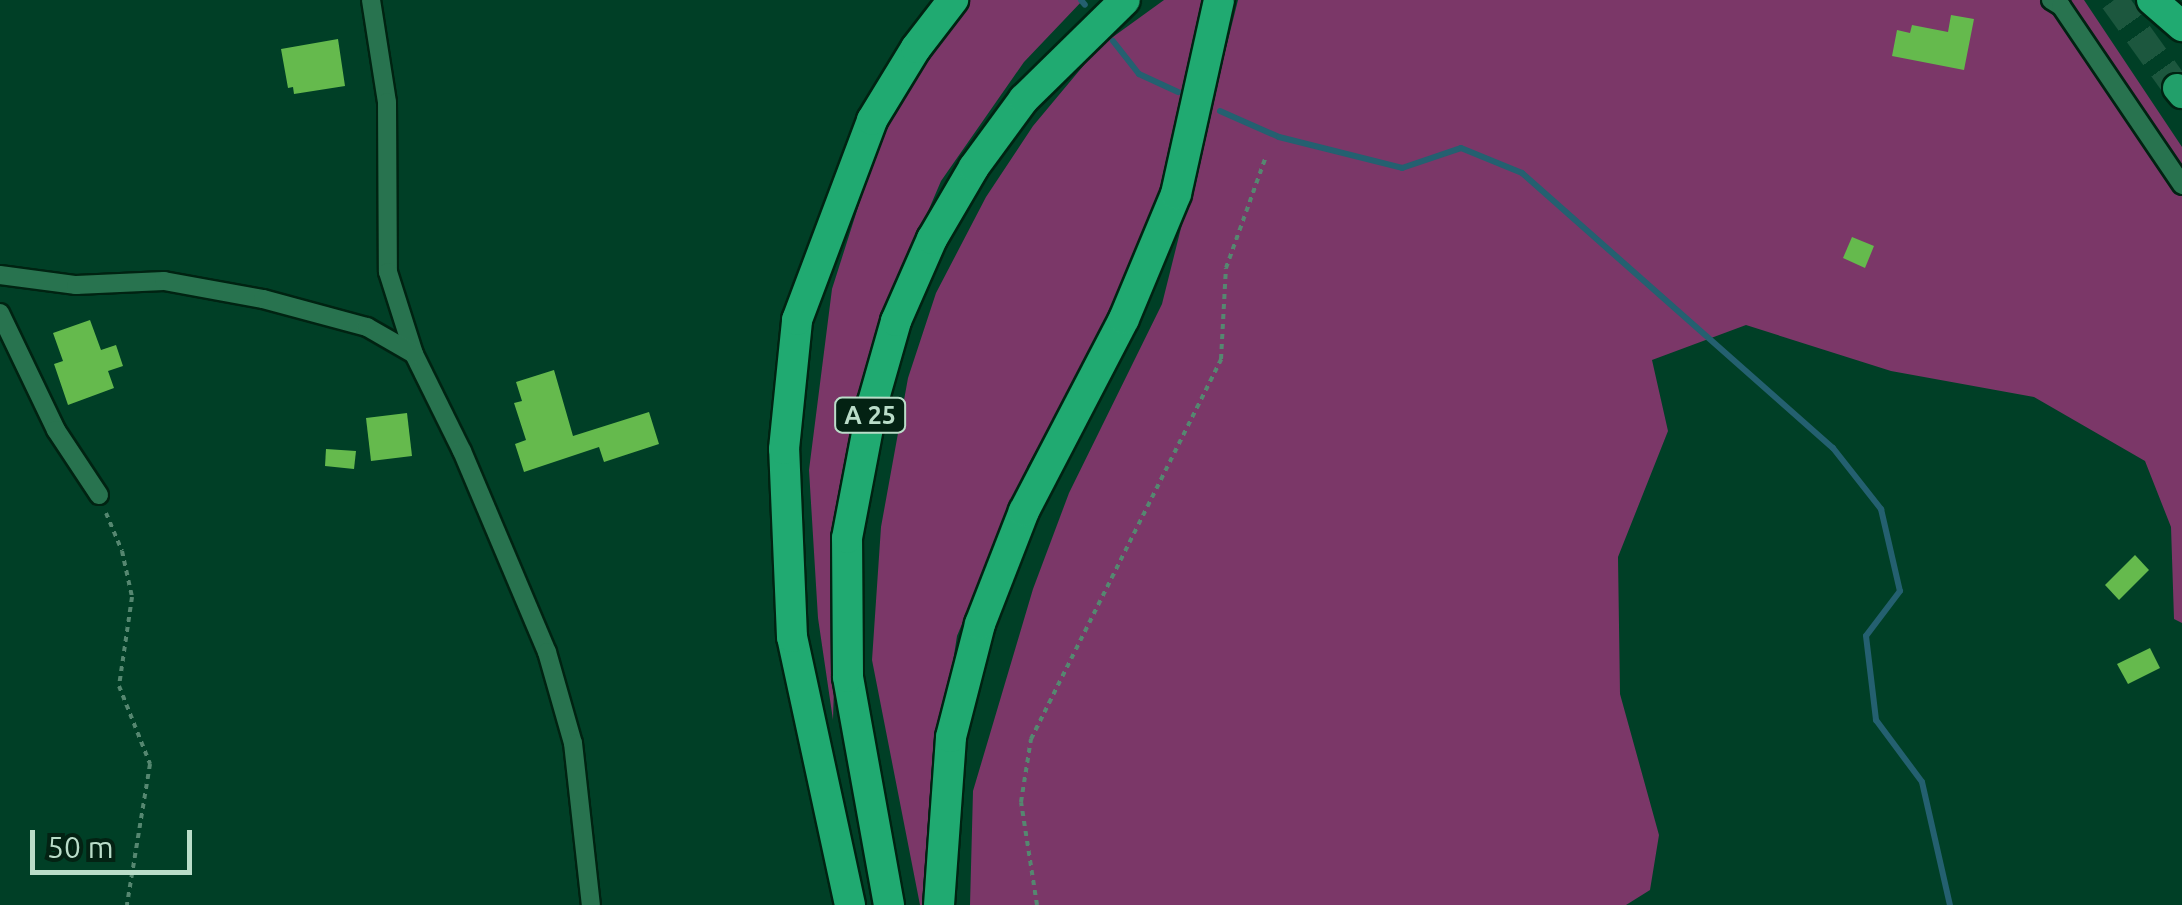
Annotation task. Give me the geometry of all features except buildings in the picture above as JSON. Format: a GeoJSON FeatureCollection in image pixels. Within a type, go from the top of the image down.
{"type":"FeatureCollection","features":[{"type":"Feature","properties":{"kind":"highway"},"geometry":{"type":"LineString","coordinates":[[850,905],[792,636],[784,449],[798,320],[872,120],[916,48],[954,0]]}},
{"type":"Feature","properties":{"kind":"highway","name":"A 25"},"geometry":{"type":"LineString","coordinates":[[889,905],[848,677],[847,538],[873,402],[896,321],[932,239],[974,166],[1024,100],[1125,0]]}},
{"type":"Feature","properties":{"kind":"highway"},"geometry":{"type":"LineString","coordinates":[[939,905],[951,737],[980,624],[1024,512],[1124,320],[1176,194],[1219,0]]}},
{"type":"Feature","properties":{"kind":"highway"},"geometry":{"type":"LineString","coordinates":[[2152,0],[2182,26]]}},
{"type":"Feature","properties":{"kind":"street"},"geometry":{"type":"LineString","coordinates":[[371,0],[386,102],[388,272],[414,354],[462,450],[548,652],[574,743],[592,905]]}},
{"type":"Feature","properties":{"kind":"street"},"geometry":{"type":"LineString","coordinates":[[2051,0],[2061,6],[2182,185]]}},
{"type":"Feature","properties":{"kind":"street"},"geometry":{"type":"LineString","coordinates":[[0,275],[76,285],[164,281],[263,298],[367,328],[414,354]]}},
{"type":"Feature","properties":{"kind":"street"},"geometry":{"type":"LineString","coordinates":[[0,313],[56,430],[99,495]]}},
{"type":"Feature","properties":{"kind":"path"},"geometry":{"type":"LineString","coordinates":[[1037,905],[1021,802],[1031,739],[1222,359],[1226,268],[1265,159]]}},
{"type":"Feature","properties":{"kind":"path"},"geometry":{"type":"LineString","coordinates":[[99,495],[122,551],[132,597],[119,686],[150,764],[127,905]]}},
{"type":"Feature","properties":{"kind":"shaded area"},"geometry":{"type":"Polygon","coordinates":[[[970,0],[1083,0],[1024,62],[941,181],[886,310],[840,483],[833,720],[818,618],[809,470],[832,289],[881,135],[938,41],[970,0]]]}},
{"type":"Feature","properties":{"kind":"shaded area"},"geometry":{"type":"Polygon","coordinates":[[[1164,0],[1204,0],[1158,206],[1117,307],[1028,465],[957,636],[928,823],[927,905],[920,905],[872,660],[881,527],[908,378],[936,293],[986,197],[1033,126],[1099,47],[1164,0]]]}},
{"type":"Feature","properties":{"kind":"shaded area"},"geometry":{"type":"Polygon","coordinates":[[[1238,0],[2084,0],[2182,147],[2182,623],[2174,619],[2171,527],[2145,461],[2034,397],[1891,371],[1746,325],[1652,360],[1668,431],[1618,557],[1620,694],[1659,835],[1650,890],[1626,905],[970,905],[973,791],[1033,589],[1069,493],[1162,304],[1238,0]]]}},
{"type":"Feature","properties":{"kind":"waterway"},"geometry":{"type":"LineString","coordinates":[[1081,0],[1085,5]]}},
{"type":"Feature","properties":{"kind":"waterway"},"geometry":{"type":"LineString","coordinates":[[1113,41],[1139,74],[1178,92]]}},
{"type":"Feature","properties":{"kind":"waterway"},"geometry":{"type":"LineString","coordinates":[[1220,111],[1279,137],[1402,168],[1461,148],[1522,173],[1833,448],[1881,509],[1900,591],[1866,636],[1876,720],[1922,782],[1950,905]]}},
{"type":"Feature","properties":{"kind":"tunnel"},"geometry":{"type":"LineString","coordinates":[[2114,0],[2177,88]]}}]}
